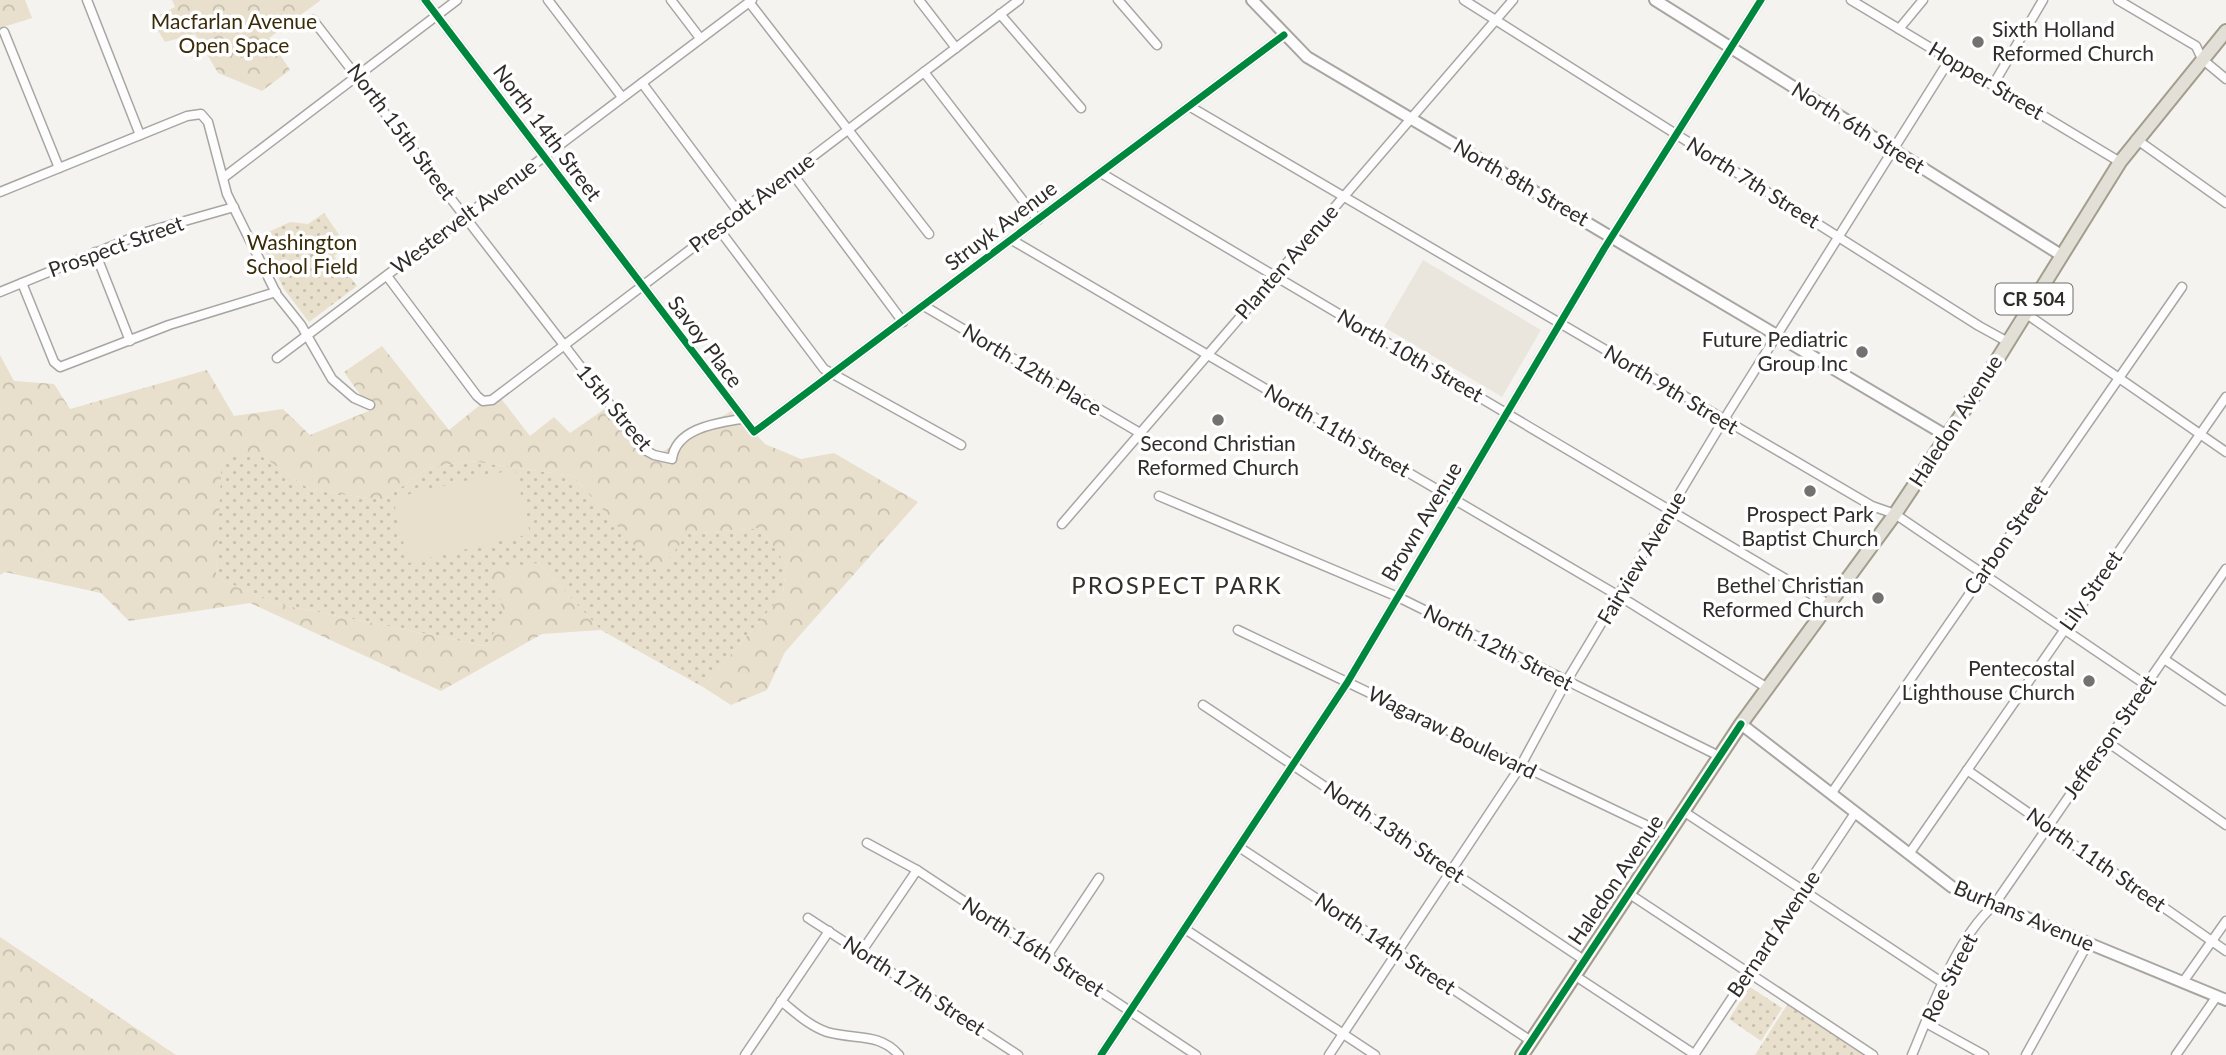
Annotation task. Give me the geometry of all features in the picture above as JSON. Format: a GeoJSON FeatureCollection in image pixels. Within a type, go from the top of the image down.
{"type":"FeatureCollection","features":[{"type":"Feature","properties":{"kind":"main road","name":"Haledon Avenue"},"geometry":{"type":"LineString","coordinates":[[1522,1055],[1741,724],[1895,514],[2008,342],[2120,162],[2226,31]]}},
{"type":"Feature","properties":{"kind":"street"},"geometry":{"type":"LineString","coordinates":[[86,0],[140,135]]}},
{"type":"Feature","properties":{"kind":"street","name":"North 14th Street"},"geometry":{"type":"LineString","coordinates":[[425,0],[641,286]]}},
{"type":"Feature","properties":{"kind":"street"},"geometry":{"type":"LineString","coordinates":[[223,178],[457,0]]}},
{"type":"Feature","properties":{"kind":"street"},"geometry":{"type":"LineString","coordinates":[[548,0],[622,97]]}},
{"type":"Feature","properties":{"kind":"street"},"geometry":{"type":"LineString","coordinates":[[671,0],[700,38]]}},
{"type":"Feature","properties":{"kind":"street"},"geometry":{"type":"LineString","coordinates":[[919,0],[956,48]]}},
{"type":"Feature","properties":{"kind":"street","name":"Prescott Avenue"},"geometry":{"type":"LineString","coordinates":[[387,276],[483,401],[492,400],[1019,0]]}},
{"type":"Feature","properties":{"kind":"street"},"geometry":{"type":"LineString","coordinates":[[1118,0],[1157,45]]}},
{"type":"Feature","properties":{"kind":"street","name":"North 8th Street"},"geometry":{"type":"LineString","coordinates":[[1252,0],[1307,57],[1947,436]]}},
{"type":"Feature","properties":{"kind":"street","name":"North 7th Street"},"geometry":{"type":"LineString","coordinates":[[1464,0],[2008,342]]}},
{"type":"Feature","properties":{"kind":"street","name":"Planten Avenue"},"geometry":{"type":"LineString","coordinates":[[1062,524],[1513,0]]}},
{"type":"Feature","properties":{"kind":"street","name":"North 6th Street"},"geometry":{"type":"LineString","coordinates":[[1655,0],[2061,255]]}},
{"type":"Feature","properties":{"kind":"street","name":"Brown Avenue"},"geometry":{"type":"LineString","coordinates":[[1101,1055],[1347,683],[1612,236],[1761,0]]}},
{"type":"Feature","properties":{"kind":"street","name":"Hopper Street"},"geometry":{"type":"LineString","coordinates":[[1851,0],[2120,162]]}},
{"type":"Feature","properties":{"kind":"street"},"geometry":{"type":"LineString","coordinates":[[1899,29],[1923,0]]}},
{"type":"Feature","properties":{"kind":"street"},"geometry":{"type":"LineString","coordinates":[[1993,85],[2043,0]]}},
{"type":"Feature","properties":{"kind":"street"},"geometry":{"type":"LineString","coordinates":[[2119,0],[2196,46],[2202,59],[2226,79]]}},
{"type":"Feature","properties":{"kind":"street"},"geometry":{"type":"LineString","coordinates":[[750,1],[929,234]]}},
{"type":"Feature","properties":{"kind":"street","name":"Westervelt Avenue"},"geometry":{"type":"LineString","coordinates":[[277,358],[750,1]]}},
{"type":"Feature","properties":{"kind":"street"},"geometry":{"type":"LineString","coordinates":[[1000,14],[1082,108]]}},
{"type":"Feature","properties":{"kind":"street","name":"North 15th Street"},"geometry":{"type":"LineString","coordinates":[[313,20],[358,75],[563,346]]}},
{"type":"Feature","properties":{"kind":"street"},"geometry":{"type":"LineString","coordinates":[[4,32],[60,167]]}},
{"type":"Feature","properties":{"kind":"street","name":"Struyk Avenue"},"geometry":{"type":"LineString","coordinates":[[672,459],[678,445],[692,432],[709,425],[741,419],[751,431],[758,431],[1284,35]]}},
{"type":"Feature","properties":{"kind":"street","name":"Fairview Avenue"},"geometry":{"type":"LineString","coordinates":[[1329,1055],[1520,767],[1566,682],[1723,421],[1950,59]]}},
{"type":"Feature","properties":{"kind":"street"},"geometry":{"type":"LineString","coordinates":[[924,72],[1038,220]]}},
{"type":"Feature","properties":{"kind":"street"},"geometry":{"type":"LineString","coordinates":[[642,83],[739,213]]}},
{"type":"Feature","properties":{"kind":"street","name":"North 9th Street"},"geometry":{"type":"LineString","coordinates":[[1189,106],[1723,421],[1872,506],[1895,514],[2146,684]]}},
{"type":"Feature","properties":{"kind":"street"},"geometry":{"type":"LineString","coordinates":[[0,192],[191,115],[197,113],[206,117],[234,206],[276,292],[307,335],[332,379],[354,398],[370,405]]}},
{"type":"Feature","properties":{"kind":"street"},"geometry":{"type":"LineString","coordinates":[[2136,139],[2226,203]]}},
{"type":"Feature","properties":{"kind":"street"},"geometry":{"type":"LineString","coordinates":[[792,173],[903,323]]}},
{"type":"Feature","properties":{"kind":"street","name":"North 10th Street"},"geometry":{"type":"LineString","coordinates":[[1101,173],[1828,604]]}},
{"type":"Feature","properties":{"kind":"street","name":"Prospect Street"},"geometry":{"type":"LineString","coordinates":[[0,292],[146,232],[234,206]]}},
{"type":"Feature","properties":{"kind":"street"},"geometry":{"type":"LineString","coordinates":[[718,228],[824,369],[961,445]]}},
{"type":"Feature","properties":{"kind":"street","name":"North 11th Street"},"geometry":{"type":"LineString","coordinates":[[1012,240],[1619,597],[1769,689]]}},
{"type":"Feature","properties":{"kind":"street"},"geometry":{"type":"LineString","coordinates":[[95,252],[130,341]]}},
{"type":"Feature","properties":{"kind":"street"},"geometry":{"type":"LineString","coordinates":[[22,283],[58,367],[65,367],[169,325],[276,292]]}},
{"type":"Feature","properties":{"kind":"street","name":"Savoy Place"},"geometry":{"type":"LineString","coordinates":[[641,286],[741,419]]}},
{"type":"Feature","properties":{"kind":"street","name":"Carbon Street"},"geometry":{"type":"LineString","coordinates":[[1831,794],[2182,287]]}},
{"type":"Feature","properties":{"kind":"street","name":"North 12th Place"},"geometry":{"type":"LineString","coordinates":[[925,306],[1140,433]]}},
{"type":"Feature","properties":{"kind":"street"},"geometry":{"type":"LineString","coordinates":[[2025,313],[2226,453]]}},
{"type":"Feature","properties":{"kind":"street","name":"15th Street"},"geometry":{"type":"LineString","coordinates":[[563,346],[639,444],[654,456],[672,459]]}},
{"type":"Feature","properties":{"kind":"street","name":"Lily Street"},"geometry":{"type":"LineString","coordinates":[[1909,854],[2226,397]]}},
{"type":"Feature","properties":{"kind":"street","name":"North 12th Street"},"geometry":{"type":"LineString","coordinates":[[1159,496],[1398,597],[1719,757]]}},
{"type":"Feature","properties":{"kind":"street","name":"Jefferson Street"},"geometry":{"type":"LineString","coordinates":[[1994,905],[2225,573]]}},
{"type":"Feature","properties":{"kind":"street","name":"Wagaraw Boulevard"},"geometry":{"type":"LineString","coordinates":[[1238,630],[1667,835]]}},
{"type":"Feature","properties":{"kind":"street"},"geometry":{"type":"LineString","coordinates":[[2164,659],[2226,701]]}},
{"type":"Feature","properties":{"kind":"street","name":"North 13th Street"},"geometry":{"type":"LineString","coordinates":[[1203,705],[1584,960]]}},
{"type":"Feature","properties":{"kind":"street","name":"Burhans Avenue"},"geometry":{"type":"LineString","coordinates":[[1741,724],[1952,887],[2221,998]]}},
{"type":"Feature","properties":{"kind":"street"},"geometry":{"type":"LineString","coordinates":[[2106,741],[2226,825]]}},
{"type":"Feature","properties":{"kind":"street","name":"North 11th Street"},"geometry":{"type":"LineString","coordinates":[[1967,770],[2226,951]]}},
{"type":"Feature","properties":{"kind":"street"},"geometry":{"type":"LineString","coordinates":[[1683,811],[1943,983]]}},
{"type":"Feature","properties":{"kind":"street","name":"Bernard Avenue"},"geometry":{"type":"LineString","coordinates":[[1694,1055],[1855,813]]}},
{"type":"Feature","properties":{"kind":"street","name":"North 16th Street"},"geometry":{"type":"LineString","coordinates":[[867,843],[917,870],[1196,1055]]}},
{"type":"Feature","properties":{"kind":"street","name":"North 14th Street"},"geometry":{"type":"LineString","coordinates":[[1239,847],[1531,1041]]}},
{"type":"Feature","properties":{"kind":"street"},"geometry":{"type":"LineString","coordinates":[[862,951],[917,870]]}},
{"type":"Feature","properties":{"kind":"street"},"geometry":{"type":"LineString","coordinates":[[1046,956],[1099,878]]}},
{"type":"Feature","properties":{"kind":"street"},"geometry":{"type":"LineString","coordinates":[[1628,893],[1873,1055]]}},
{"type":"Feature","properties":{"kind":"street","name":"Roe Street"},"geometry":{"type":"LineString","coordinates":[[1912,1055],[1943,983],[1984,914],[1994,905]]}},
{"type":"Feature","properties":{"kind":"street","name":"North 17th Street"},"geometry":{"type":"LineString","coordinates":[[808,918],[1018,1055]]}},
{"type":"Feature","properties":{"kind":"street"},"geometry":{"type":"LineString","coordinates":[[2183,982],[2226,921]]}},
{"type":"Feature","properties":{"kind":"street"},"geometry":{"type":"LineString","coordinates":[[1185,929],[1375,1055]]}},
{"type":"Feature","properties":{"kind":"street"},"geometry":{"type":"LineString","coordinates":[[745,1055],[829,931]]}},
{"type":"Feature","properties":{"kind":"street"},"geometry":{"type":"LineString","coordinates":[[2026,1055],[2088,943]]}},
{"type":"Feature","properties":{"kind":"street"},"geometry":{"type":"LineString","coordinates":[[1574,975],[1694,1055]]}},
{"type":"Feature","properties":{"kind":"street"},"geometry":{"type":"LineString","coordinates":[[2176,1055],[2221,998]]}},
{"type":"Feature","properties":{"kind":"street"},"geometry":{"type":"LineString","coordinates":[[781,1001],[808,1023],[826,1031],[878,1039],[899,1055]]}},
{"type":"Feature","properties":{"kind":"street"},"geometry":{"type":"LineString","coordinates":[[1926,1023],[1984,1055]]}},
{"type":"Feature","properties":{"kind":"shaded area"},"geometry":{"type":"Polygon","coordinates":[[[1423,260],[1541,330],[1502,397],[1384,327],[1423,260]]]}},
{"type":"Feature","properties":{"kind":"green space"},"geometry":{"type":"Polygon","coordinates":[[[0,0],[25,0],[32,18],[0,28],[0,0]]]}},
{"type":"Feature","properties":{"kind":"green space","name":"Macfarlan Avenue Open Space"},"geometry":{"type":"Polygon","coordinates":[[[172,0],[321,0],[269,38],[290,70],[262,91],[218,73],[195,34],[165,42],[151,19],[175,7],[172,0]]]}},
{"type":"Feature","properties":{"kind":"green space","name":"Washington School Field"},"geometry":{"type":"Polygon","coordinates":[[[324,213],[347,246],[334,256],[357,286],[309,322],[284,289],[258,237],[290,222],[308,224],[324,213]]]}},
{"type":"Feature","properties":{"kind":"green space"},"geometry":{"type":"Polygon","coordinates":[[[382,346],[449,430],[496,392],[530,436],[554,417],[570,433],[609,406],[657,455],[733,410],[765,444],[801,459],[834,453],[918,502],[785,652],[767,690],[731,705],[703,687],[783,594],[786,564],[760,528],[688,534],[658,572],[573,476],[470,461],[428,468],[383,500],[311,490],[260,455],[222,457],[216,577],[273,603],[486,646],[504,616],[491,568],[538,563],[601,630],[542,634],[441,691],[250,603],[129,621],[101,593],[5,572],[0,575],[0,355],[14,381],[54,384],[70,409],[207,370],[234,416],[283,409],[310,435],[371,410],[344,372],[382,346]]]}},
{"type":"Feature","properties":{"kind":"green space"},"geometry":{"type":"Polygon","coordinates":[[[260,455],[311,490],[383,500],[428,468],[470,461],[573,476],[658,571],[687,534],[760,528],[786,564],[783,594],[703,687],[601,630],[538,563],[486,646],[273,603],[216,577],[221,456],[260,455]]]}},
{"type":"Feature","properties":{"kind":"green space"},"geometry":{"type":"Polygon","coordinates":[[[515,469],[530,534],[408,563],[393,498],[515,469]]]}},
{"type":"Feature","properties":{"kind":"green space"},"geometry":{"type":"Polygon","coordinates":[[[0,937],[176,1055],[0,1055],[0,937]]]}},
{"type":"Feature","properties":{"kind":"green space"},"geometry":{"type":"Polygon","coordinates":[[[1750,987],[1782,1008],[1761,1041],[1729,1019],[1750,987]]]}},
{"type":"Feature","properties":{"kind":"green space"},"geometry":{"type":"Polygon","coordinates":[[[1791,999],[1877,1055],[1755,1055],[1791,999]]]}},
{"type":"Feature","properties":{"kind":"cycle path"},"geometry":{"type":"LineString","coordinates":[[425,0],[754,432],[1284,35]]}},
{"type":"Feature","properties":{"kind":"cycle path"},"geometry":{"type":"LineString","coordinates":[[1101,1055],[1347,683],[1604,249],[1761,0]]}},
{"type":"Feature","properties":{"kind":"cycle path"},"geometry":{"type":"LineString","coordinates":[[1522,1055],[1741,724]]}},
{"type":"Feature","properties":{"kind":"place","name":"Sixth Holland Reformed Church"},"geometry":{"type":"Point","coordinates":[1978,42]}},
{"type":"Feature","properties":{"kind":"place","name":"Future Pediatric Group Inc"},"geometry":{"type":"Point","coordinates":[1862,352]}},
{"type":"Feature","properties":{"kind":"place","name":"Second Christian Reformed Church"},"geometry":{"type":"Point","coordinates":[1218,420]}},
{"type":"Feature","properties":{"kind":"place","name":"Prospect Park Baptist Church"},"geometry":{"type":"Point","coordinates":[1810,491]}},
{"type":"Feature","properties":{"kind":"place","name":"Bethel Christian Reformed Church"},"geometry":{"type":"Point","coordinates":[1878,598]}},
{"type":"Feature","properties":{"kind":"place","name":"Pentecostal Lighthouse Church"},"geometry":{"type":"Point","coordinates":[2089,681]}},
{"type":"Feature","properties":{"kind":"district","name":"PROSPECT PARK"},"geometry":{"type":"Point","coordinates":[1177,586]}}]}
